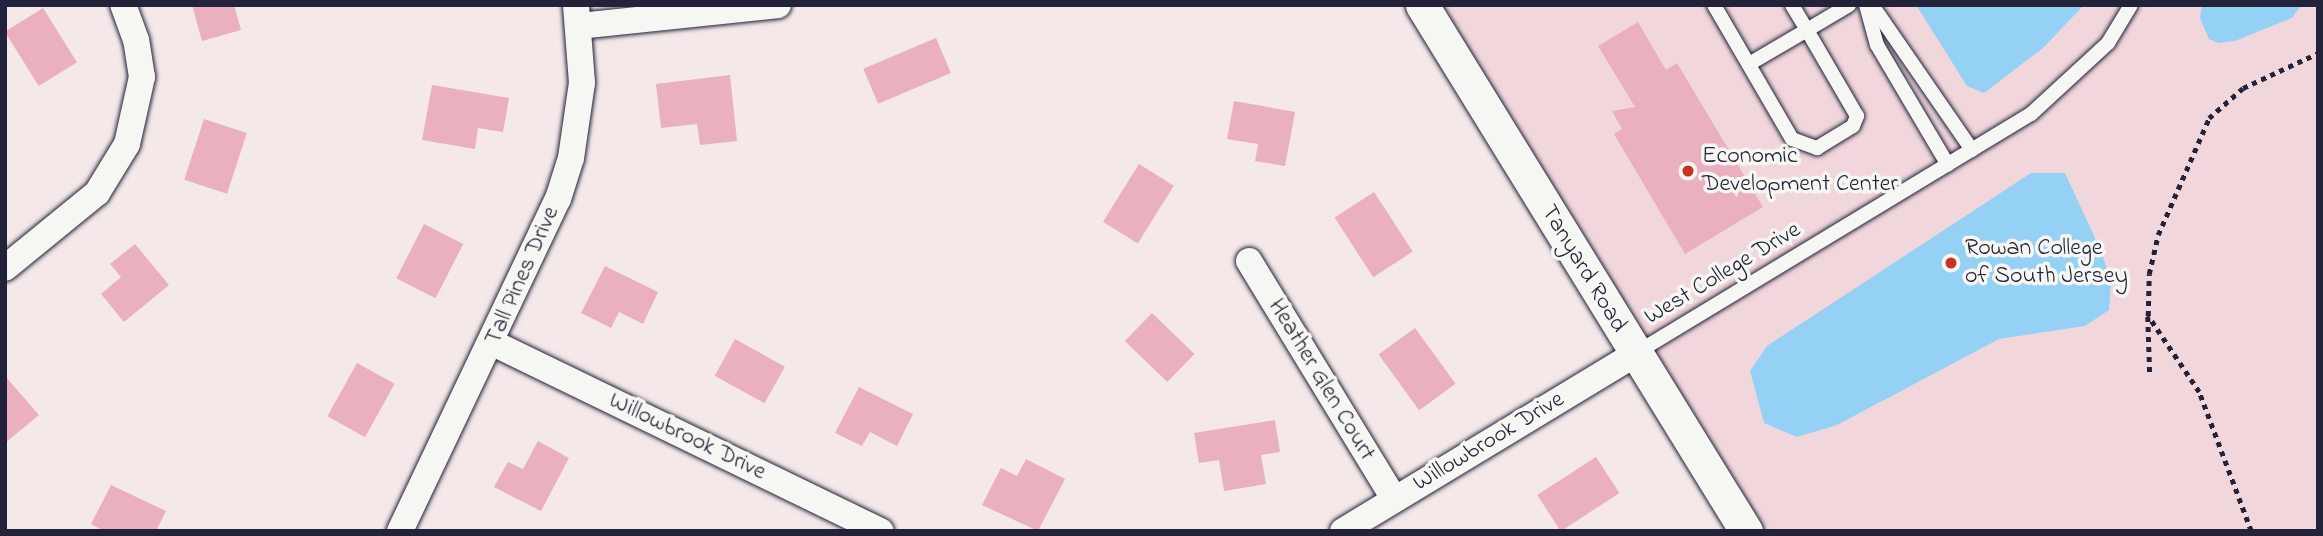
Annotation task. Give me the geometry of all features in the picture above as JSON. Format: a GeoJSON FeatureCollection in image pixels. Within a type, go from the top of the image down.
{"type":"FeatureCollection","features":[{"type":"Feature","properties":{"kind":"street"},"geometry":{"type":"LineString","coordinates":[[5,268],[97,193],[127,144],[142,78],[136,40],[122,5]]}},
{"type":"Feature","properties":{"kind":"street"},"geometry":{"type":"LineString","coordinates":[[577,16],[778,5]]}},
{"type":"Feature","properties":{"kind":"street","name":"Tanyard Road"},"geometry":{"type":"LineString","coordinates":[[1422,5],[1746,531]]}},
{"type":"Feature","properties":{"kind":"street","name":"Tall Pines Drive"},"geometry":{"type":"LineString","coordinates":[[400,531],[543,236],[571,158],[583,83],[577,16]]}},
{"type":"Feature","properties":{"kind":"street","name":"Heather Glen Court"},"geometry":{"type":"LineString","coordinates":[[1249,261],[1394,499]]}},
{"type":"Feature","properties":{"kind":"street","name":"Willowbrook Drive"},"geometry":{"type":"LineString","coordinates":[[493,343],[867,528]]}},
{"type":"Feature","properties":{"kind":"street","name":"Willowbrook Drive"},"geometry":{"type":"LineString","coordinates":[[1343,531],[1635,354]]}},
{"type":"Feature","properties":{"kind":"lane"},"geometry":{"type":"LineString","coordinates":[[1714,5],[1791,139],[1817,148],[1853,125],[1857,117],[1792,5]]}},
{"type":"Feature","properties":{"kind":"lane"},"geometry":{"type":"LineString","coordinates":[[1749,64],[1849,5]]}},
{"type":"Feature","properties":{"kind":"lane"},"geometry":{"type":"LineString","coordinates":[[1866,5],[1877,45],[1948,165]]}},
{"type":"Feature","properties":{"kind":"lane"},"geometry":{"type":"LineString","coordinates":[[1872,5],[1972,150]]}},
{"type":"Feature","properties":{"kind":"lane","name":"West College Drive"},"geometry":{"type":"LineString","coordinates":[[1635,354],[1948,165],[2058,93],[2108,43],[2131,5]]}},
{"type":"Feature","properties":{"kind":"path"},"geometry":{"type":"LineString","coordinates":[[2150,376],[2148,316],[2153,251],[2209,118],[2243,88],[2318,53]]}},
{"type":"Feature","properties":{"kind":"path"},"geometry":{"type":"LineString","coordinates":[[2148,316],[2199,392],[2250,531]]}},
{"type":"Feature","properties":{"kind":"shaded area","name":"Rowan College of South Jersey"},"geometry":{"type":"Polygon","coordinates":[[[1428,5],[2318,5],[2318,531],[1746,531],[1428,5]]]}},
{"type":"Feature","properties":{"kind":"water"},"geometry":{"type":"Polygon","coordinates":[[[1916,5],[2084,5],[2043,48],[1984,93],[1967,86],[1916,5]]]}},
{"type":"Feature","properties":{"kind":"water"},"geometry":{"type":"Polygon","coordinates":[[[2202,5],[2301,5],[2292,18],[2235,41],[2218,43],[2209,39],[2200,18],[2202,5]]]}},
{"type":"Feature","properties":{"kind":"water"},"geometry":{"type":"Polygon","coordinates":[[[2031,173],[2065,173],[2101,251],[2111,282],[2109,310],[2085,326],[1999,339],[1837,425],[1797,437],[1764,423],[1750,371],[1767,346],[2031,173]]]}},
{"type":"Feature","properties":{"kind":"building"},"geometry":{"type":"Polygon","coordinates":[[[192,5],[234,5],[241,30],[202,41],[192,5]]]}},
{"type":"Feature","properties":{"kind":"building"},"geometry":{"type":"Polygon","coordinates":[[[43,8],[77,62],[39,86],[5,32],[43,8]]]}},
{"type":"Feature","properties":{"kind":"building","name":"Economic Development Center"},"geometry":{"type":"Polygon","coordinates":[[[1638,22],[1666,70],[1677,63],[1763,207],[1685,254],[1614,134],[1622,129],[1612,111],[1635,107],[1598,46],[1638,22]]]}},
{"type":"Feature","properties":{"kind":"building"},"geometry":{"type":"Polygon","coordinates":[[[936,38],[951,73],[878,104],[863,69],[936,38]]]}},
{"type":"Feature","properties":{"kind":"building"},"geometry":{"type":"Polygon","coordinates":[[[730,75],[737,141],[700,145],[697,124],[661,128],[656,84],[730,75]]]}},
{"type":"Feature","properties":{"kind":"building"},"geometry":{"type":"Polygon","coordinates":[[[432,85],[509,98],[503,132],[478,128],[475,149],[422,140],[432,85]]]}},
{"type":"Feature","properties":{"kind":"building"},"geometry":{"type":"Polygon","coordinates":[[[1234,101],[1295,112],[1285,166],[1255,161],[1258,144],[1227,139],[1234,101]]]}},
{"type":"Feature","properties":{"kind":"building"},"geometry":{"type":"Polygon","coordinates":[[[204,119],[247,133],[227,194],[184,180],[204,119]]]}},
{"type":"Feature","properties":{"kind":"building"},"geometry":{"type":"Polygon","coordinates":[[[1139,164],[1174,186],[1138,243],[1103,222],[1139,164]]]}},
{"type":"Feature","properties":{"kind":"building"},"geometry":{"type":"Polygon","coordinates":[[[1374,192],[1413,252],[1373,277],[1335,218],[1374,192]]]}},
{"type":"Feature","properties":{"kind":"building"},"geometry":{"type":"Polygon","coordinates":[[[424,224],[463,244],[436,298],[396,278],[424,224]]]}},
{"type":"Feature","properties":{"kind":"building"},"geometry":{"type":"Polygon","coordinates":[[[135,244],[169,285],[124,322],[101,294],[121,277],[110,264],[135,244]]]}},
{"type":"Feature","properties":{"kind":"building"},"geometry":{"type":"Polygon","coordinates":[[[605,266],[658,292],[643,324],[619,312],[611,328],[581,313],[605,266]]]}},
{"type":"Feature","properties":{"kind":"building"},"geometry":{"type":"Polygon","coordinates":[[[1152,313],[1194,354],[1167,382],[1125,341],[1152,313]]]}},
{"type":"Feature","properties":{"kind":"building"},"geometry":{"type":"Polygon","coordinates":[[[1415,328],[1456,384],[1419,410],[1379,354],[1415,328]]]}},
{"type":"Feature","properties":{"kind":"building"},"geometry":{"type":"Polygon","coordinates":[[[735,339],[785,367],[764,403],[715,376],[735,339]]]}},
{"type":"Feature","properties":{"kind":"building"},"geometry":{"type":"Polygon","coordinates":[[[357,363],[395,384],[365,437],[327,416],[357,363]]]}},
{"type":"Feature","properties":{"kind":"building"},"geometry":{"type":"Polygon","coordinates":[[[5,376],[39,415],[5,443],[5,376]]]}},
{"type":"Feature","properties":{"kind":"building"},"geometry":{"type":"Polygon","coordinates":[[[859,387],[913,414],[897,446],[870,432],[862,446],[835,433],[859,387]]]}},
{"type":"Feature","properties":{"kind":"building"},"geometry":{"type":"Polygon","coordinates":[[[1275,420],[1280,452],[1261,455],[1266,484],[1224,491],[1219,460],[1199,463],[1194,433],[1275,420]]]}},
{"type":"Feature","properties":{"kind":"building"},"geometry":{"type":"Polygon","coordinates":[[[538,441],[569,458],[541,511],[494,487],[508,462],[523,469],[538,441]]]}},
{"type":"Feature","properties":{"kind":"building"},"geometry":{"type":"Polygon","coordinates":[[[1596,457],[1619,493],[1561,531],[1537,495],[1596,457]]]}},
{"type":"Feature","properties":{"kind":"building"},"geometry":{"type":"Polygon","coordinates":[[[1026,459],[1065,479],[1038,531],[982,505],[1001,468],[1017,476],[1026,459]]]}},
{"type":"Feature","properties":{"kind":"building"},"geometry":{"type":"Polygon","coordinates":[[[111,485],[166,511],[156,531],[104,531],[91,524],[111,485]]]}},
{"type":"Feature","properties":{"kind":"place","name":"Economic Development Center"},"geometry":{"type":"Point","coordinates":[1688,171]}},
{"type":"Feature","properties":{"kind":"place","name":"Rowan College of South Jersey"},"geometry":{"type":"Point","coordinates":[1951,263]}}]}
